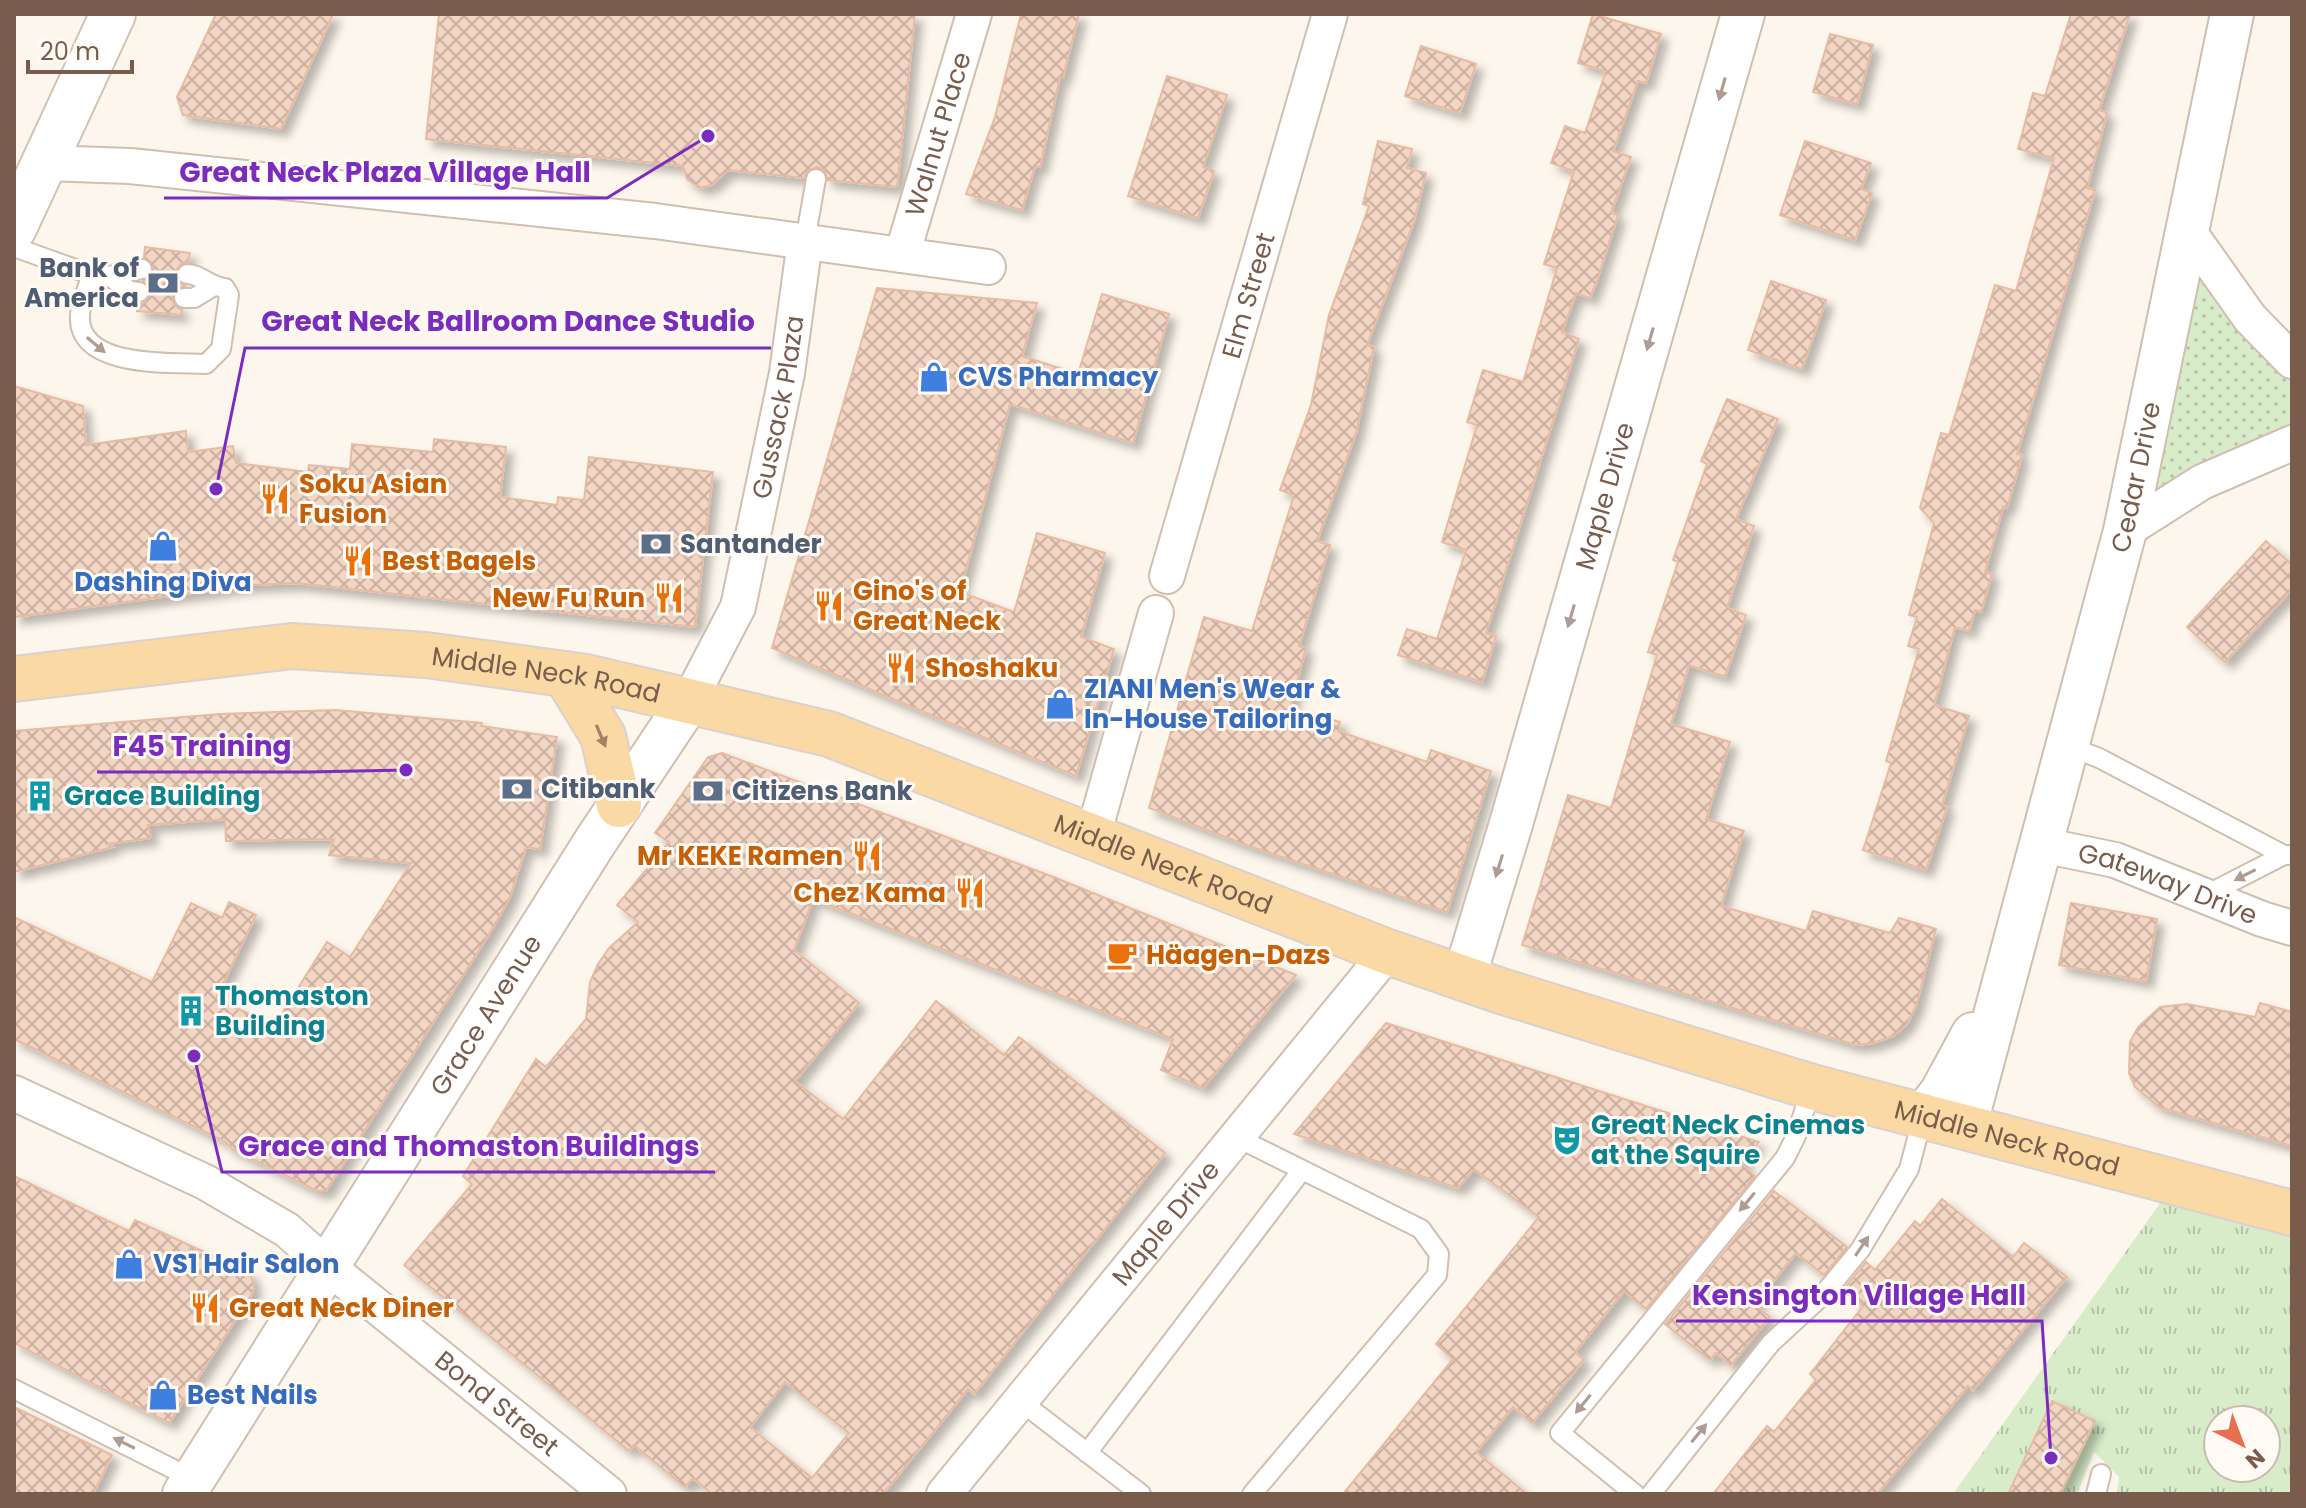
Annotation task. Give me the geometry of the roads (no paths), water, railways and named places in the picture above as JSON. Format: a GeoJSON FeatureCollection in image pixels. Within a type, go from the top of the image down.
{"type":"FeatureCollection","features":[{"type":"Feature","properties":{"kind":"main road"},"geometry":{"type":"LineString","coordinates":[[14,228],[113,14]]}},
{"type":"Feature","properties":{"kind":"main road","name":"Middle Neck Road"},"geometry":{"type":"LineString","coordinates":[[14,679],[292,646],[426,655],[565,674],[689,701],[829,734],[1092,839],[1464,978],[1812,1087],[2292,1213]]}},
{"type":"Feature","properties":{"kind":"main road"},"geometry":{"type":"LineString","coordinates":[[565,674],[603,736],[619,805]]}},
{"type":"Feature","properties":{"kind":"street","name":"Walnut Place"},"geometry":{"type":"LineString","coordinates":[[902,255],[974,14]]}},
{"type":"Feature","properties":{"kind":"street","name":"Elm Street"},"geometry":{"type":"LineString","coordinates":[[1167,576],[1330,14]]}},
{"type":"Feature","properties":{"kind":"street","name":"Maple Drive"},"geometry":{"type":"LineString","coordinates":[[1464,978],[1516,810],[1743,14]]}},
{"type":"Feature","properties":{"kind":"street","name":"Cedar Drive"},"geometry":{"type":"LineString","coordinates":[[1978,1130],[2008,1073],[2014,1033],[2018,935],[2125,531],[2232,14]]}},
{"type":"Feature","properties":{"kind":"street"},"geometry":{"type":"LineString","coordinates":[[45,163],[130,166],[655,221],[988,267]]}},
{"type":"Feature","properties":{"kind":"street"},"geometry":{"type":"LineString","coordinates":[[2189,232],[2250,318],[2292,361]]}},
{"type":"Feature","properties":{"kind":"street","name":"Gussack Plaza"},"geometry":{"type":"LineString","coordinates":[[689,701],[738,607],[787,373],[805,241]]}},
{"type":"Feature","properties":{"kind":"street"},"geometry":{"type":"LineString","coordinates":[[2125,531],[2202,482],[2292,443]]}},
{"type":"Feature","properties":{"kind":"street"},"geometry":{"type":"LineString","coordinates":[[1092,839],[1156,613]]}},
{"type":"Feature","properties":{"kind":"street","name":"Grace Avenue"},"geometry":{"type":"LineString","coordinates":[[188,1487],[619,805],[689,701]]}},
{"type":"Feature","properties":{"kind":"street","name":"Gateway Drive"},"geometry":{"type":"LineString","coordinates":[[2042,845],[2115,860],[2292,928]]}},
{"type":"Feature","properties":{"kind":"street"},"geometry":{"type":"LineString","coordinates":[[1923,1116],[1941,1093],[1971,1038],[2018,935]]}},
{"type":"Feature","properties":{"kind":"street","name":"Maple Drive"},"geometry":{"type":"LineString","coordinates":[[944,1494],[1388,952]]}},
{"type":"Feature","properties":{"kind":"street","name":"Bond Street"},"geometry":{"type":"LineString","coordinates":[[14,1093],[205,1182],[287,1230],[327,1266],[609,1494]]}},
{"type":"Feature","properties":{"kind":"lane"},"geometry":{"type":"LineString","coordinates":[[805,241],[816,179]]}},
{"type":"Feature","properties":{"kind":"lane"},"geometry":{"type":"LineString","coordinates":[[14,247],[139,292]]}},
{"type":"Feature","properties":{"kind":"lane"},"geometry":{"type":"LineString","coordinates":[[100,276],[142,269]]}},
{"type":"Feature","properties":{"kind":"lane"},"geometry":{"type":"LineString","coordinates":[[100,276],[79,318],[86,336],[101,351],[119,358],[206,364],[221,349],[229,295],[225,288],[212,287],[195,274],[187,274]]}},
{"type":"Feature","properties":{"kind":"lane"},"geometry":{"type":"LineString","coordinates":[[184,298],[194,298],[212,287]]}},
{"type":"Feature","properties":{"kind":"lane"},"geometry":{"type":"LineString","coordinates":[[2068,746],[2099,758],[2288,855]]}},
{"type":"Feature","properties":{"kind":"lane"},"geometry":{"type":"LineString","coordinates":[[2206,895],[2288,855]]}},
{"type":"Feature","properties":{"kind":"lane"},"geometry":{"type":"LineString","coordinates":[[1635,1494],[1560,1433],[1785,1158],[1812,1087]]}},
{"type":"Feature","properties":{"kind":"lane"},"geometry":{"type":"LineString","coordinates":[[1651,1494],[1771,1343],[1822,1296],[1860,1250],[1909,1169],[1923,1116]]}},
{"type":"Feature","properties":{"kind":"lane"},"geometry":{"type":"LineString","coordinates":[[1236,1137],[1421,1229],[1439,1254],[1437,1275],[1252,1494]]}},
{"type":"Feature","properties":{"kind":"lane"},"geometry":{"type":"LineString","coordinates":[[1087,1453],[1302,1170]]}},
{"type":"Feature","properties":{"kind":"lane"},"geometry":{"type":"LineString","coordinates":[[14,1389],[188,1487]]}},
{"type":"Feature","properties":{"kind":"lane"},"geometry":{"type":"LineString","coordinates":[[1020,1401],[1141,1494]]}},
{"type":"Feature","properties":{"kind":"lane"},"geometry":{"type":"LineString","coordinates":[[2096,1494],[2101,1474]]}},
{"type":"Feature","properties":{"kind":"place","name":"Great Neck Plaza Village Hall"},"geometry":{"type":"Point","coordinates":[708,136]}},
{"type":"Feature","properties":{"kind":"place","name":"Bank of America"},"geometry":{"type":"Point","coordinates":[163,283]}},
{"type":"Feature","properties":{"kind":"place","name":"CVS Pharmacy"},"geometry":{"type":"Point","coordinates":[934,377]}},
{"type":"Feature","properties":{"kind":"place","name":"Great Neck Ballroom Dance Studio"},"geometry":{"type":"Point","coordinates":[216,489]}},
{"type":"Feature","properties":{"kind":"place","name":"Soku Asian Fusion"},"geometry":{"type":"Point","coordinates":[275,499]}},
{"type":"Feature","properties":{"kind":"place","name":"Santander"},"geometry":{"type":"Point","coordinates":[656,544]}},
{"type":"Feature","properties":{"kind":"place","name":"Dashing Diva"},"geometry":{"type":"Point","coordinates":[163,546]}},
{"type":"Feature","properties":{"kind":"place","name":"Best Bagels"},"geometry":{"type":"Point","coordinates":[358,561]}},
{"type":"Feature","properties":{"kind":"place","name":"New Fu Run"},"geometry":{"type":"Point","coordinates":[669,598]}},
{"type":"Feature","properties":{"kind":"place","name":"Gino's of Great Neck"},"geometry":{"type":"Point","coordinates":[829,606]}},
{"type":"Feature","properties":{"kind":"place","name":"Shoshaku"},"geometry":{"type":"Point","coordinates":[901,668]}},
{"type":"Feature","properties":{"kind":"place","name":"ZIANI Men's Wear & In-House Tailoring"},"geometry":{"type":"Point","coordinates":[1060,704]}},
{"type":"Feature","properties":{"kind":"place","name":"F45 Training"},"geometry":{"type":"Point","coordinates":[406,770]}},
{"type":"Feature","properties":{"kind":"place","name":"Citibank"},"geometry":{"type":"Point","coordinates":[517,789]}},
{"type":"Feature","properties":{"kind":"place","name":"Citizens Bank"},"geometry":{"type":"Point","coordinates":[708,791]}},
{"type":"Feature","properties":{"kind":"place","name":"Grace Building"},"geometry":{"type":"Point","coordinates":[40,796]}},
{"type":"Feature","properties":{"kind":"place","name":"Mr KEKE Ramen"},"geometry":{"type":"Point","coordinates":[867,856]}},
{"type":"Feature","properties":{"kind":"place","name":"Chez Kama"},"geometry":{"type":"Point","coordinates":[970,893]}},
{"type":"Feature","properties":{"kind":"place","name":"Häagen-Dazs"},"geometry":{"type":"Point","coordinates":[1122,955]}},
{"type":"Feature","properties":{"kind":"place","name":"Thomaston Building"},"geometry":{"type":"Point","coordinates":[191,1011]}},
{"type":"Feature","properties":{"kind":"place","name":"Grace and Thomaston Buildings"},"geometry":{"type":"Point","coordinates":[194,1056]}},
{"type":"Feature","properties":{"kind":"place","name":"Great Neck Cinemas at the Squire"},"geometry":{"type":"Point","coordinates":[1567,1140]}},
{"type":"Feature","properties":{"kind":"place","name":"VS1 Hair Salon"},"geometry":{"type":"Point","coordinates":[129,1264]}},
{"type":"Feature","properties":{"kind":"place","name":"Great Neck Diner"},"geometry":{"type":"Point","coordinates":[205,1308]}},
{"type":"Feature","properties":{"kind":"place","name":"Best Nails"},"geometry":{"type":"Point","coordinates":[163,1395]}},
{"type":"Feature","properties":{"kind":"place","name":"Kensington Village Hall"},"geometry":{"type":"Point","coordinates":[2051,1458]}}]}
